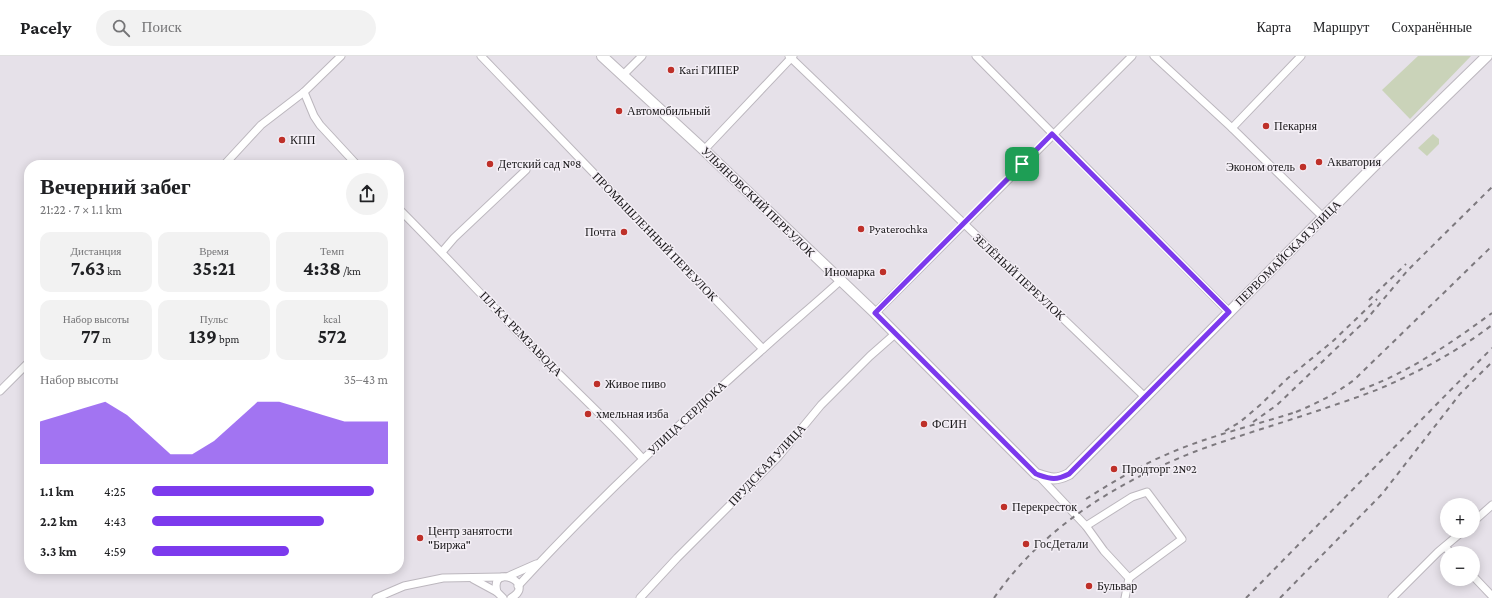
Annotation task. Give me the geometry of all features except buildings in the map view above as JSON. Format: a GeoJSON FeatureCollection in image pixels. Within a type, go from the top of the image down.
{"type":"FeatureCollection","features":[{"type":"Feature","properties":{"kind":"main road","name":"УЛЬЯНОВСКИЙ ПЕРЕУЛОК"},"geometry":{"type":"LineString","coordinates":[[602,56],[704,150],[875,313],[1036,474],[1052,479]]}},
{"type":"Feature","properties":{"kind":"main road","name":"ПЕРВОМАЙСКАЯ УЛИЦА"},"geometry":{"type":"LineString","coordinates":[[1052,479],[1060,478],[1069,474],[1372,168],[1488,56]]}},
{"type":"Feature","properties":{"kind":"street"},"geometry":{"type":"LineString","coordinates":[[229,160],[261,125],[304,92],[341,56]]}},
{"type":"Feature","properties":{"kind":"street","name":"ПРОМЫШЛЕННЫЙ ПЕРЕУЛОК"},"geometry":{"type":"LineString","coordinates":[[481,56],[763,349]]}},
{"type":"Feature","properties":{"kind":"street"},"geometry":{"type":"LineString","coordinates":[[623,75],[642,56]]}},
{"type":"Feature","properties":{"kind":"street"},"geometry":{"type":"LineString","coordinates":[[976,56],[1229,312]]}},
{"type":"Feature","properties":{"kind":"street"},"geometry":{"type":"LineString","coordinates":[[875,313],[1052,134],[1132,56]]}},
{"type":"Feature","properties":{"kind":"street"},"geometry":{"type":"LineString","coordinates":[[1154,56],[1232,128],[1324,218]]}},
{"type":"Feature","properties":{"kind":"street"},"geometry":{"type":"LineString","coordinates":[[1232,128],[1302,56]]}},
{"type":"Feature","properties":{"kind":"street"},"geometry":{"type":"LineString","coordinates":[[704,150],[791,57]]}},
{"type":"Feature","properties":{"kind":"street","name":"ЗЕЛЁНЫЙ ПЕРЕУЛОК"},"geometry":{"type":"LineString","coordinates":[[791,57],[963,224],[1145,397]]}},
{"type":"Feature","properties":{"kind":"street"},"geometry":{"type":"LineString","coordinates":[[304,92],[314,116],[320,125],[352,160]]}},
{"type":"Feature","properties":{"kind":"street"},"geometry":{"type":"LineString","coordinates":[[442,252],[454,238],[526,170]]}},
{"type":"Feature","properties":{"kind":"street","name":"ПЛ-КА РЕМЗАВОДА"},"geometry":{"type":"LineString","coordinates":[[404,214],[531,346],[618,432],[643,459]]}},
{"type":"Feature","properties":{"kind":"street","name":"УЛИЦА СЕРДЮКА"},"geometry":{"type":"LineString","coordinates":[[511,598],[518,592],[540,562],[643,459],[840,281]]}},
{"type":"Feature","properties":{"kind":"street","name":"ПРУДСКАЯ УЛИЦА"},"geometry":{"type":"LineString","coordinates":[[640,598],[677,558],[778,457],[821,405],[870,356],[895,334]]}},
{"type":"Feature","properties":{"kind":"street"},"geometry":{"type":"LineString","coordinates":[[0,391],[24,367]]}},
{"type":"Feature","properties":{"kind":"street"},"geometry":{"type":"LineString","coordinates":[[1036,474],[1086,526],[1104,550],[1129,578]]}},
{"type":"Feature","properties":{"kind":"street"},"geometry":{"type":"LineString","coordinates":[[1086,526],[1132,497],[1147,492],[1182,539],[1129,578],[1125,598]]}},
{"type":"Feature","properties":{"kind":"street"},"geometry":{"type":"LineString","coordinates":[[1480,516],[1492,505]]}},
{"type":"Feature","properties":{"kind":"street"},"geometry":{"type":"LineString","coordinates":[[1446,546],[1455,538]]}},
{"type":"Feature","properties":{"kind":"street"},"geometry":{"type":"LineString","coordinates":[[1392,598],[1440,552]]}},
{"type":"Feature","properties":{"kind":"street"},"geometry":{"type":"LineString","coordinates":[[501,596],[496,585],[506,577],[540,562]]}},
{"type":"Feature","properties":{"kind":"street"},"geometry":{"type":"LineString","coordinates":[[376,598],[404,586],[443,578],[506,577],[515,580],[518,592]]}},
{"type":"Feature","properties":{"kind":"street"},"geometry":{"type":"LineString","coordinates":[[471,578],[501,596]]}},
{"type":"Feature","properties":{"kind":"street"},"geometry":{"type":"LineString","coordinates":[[1480,583],[1492,596]]}},
{"type":"Feature","properties":{"kind":"green space"},"geometry":{"type":"Polygon","coordinates":[[[1418,56],[1471,56],[1410,119],[1382,90],[1418,56]]]}},
{"type":"Feature","properties":{"kind":"green space"},"geometry":{"type":"Polygon","coordinates":[[[1433,134],[1439,139],[1439,144],[1427,156],[1418,148],[1433,134]]]}},
{"type":"Feature","properties":{"kind":"railway"},"geometry":{"type":"LineString","coordinates":[[1253,422],[1277,405],[1366,320],[1408,270],[1492,187]]}},
{"type":"Feature","properties":{"kind":"railway"},"geometry":{"type":"LineString","coordinates":[[1296,412],[1326,398],[1354,380],[1492,246]]}},
{"type":"Feature","properties":{"kind":"railway"},"geometry":{"type":"LineString","coordinates":[[1369,300],[1406,264]]}},
{"type":"Feature","properties":{"kind":"railway"},"geometry":{"type":"LineString","coordinates":[[1225,431],[1240,422],[1260,405],[1288,378],[1333,341],[1377,299]]}},
{"type":"Feature","properties":{"kind":"railway"},"geometry":{"type":"LineString","coordinates":[[1360,390],[1412,366],[1445,346],[1492,313]]}},
{"type":"Feature","properties":{"kind":"railway"},"geometry":{"type":"LineString","coordinates":[[994,598],[1014,572],[1036,549],[1060,528],[1112,491],[1169,462],[1199,450],[1379,389],[1438,360],[1466,344],[1492,325]]}},
{"type":"Feature","properties":{"kind":"railway"},"geometry":{"type":"LineString","coordinates":[[1246,598],[1492,348]]}},
{"type":"Feature","properties":{"kind":"railway"},"geometry":{"type":"LineString","coordinates":[[1280,598],[1382,494],[1460,394],[1492,362]]}},
{"type":"Feature","properties":{"kind":"railway"},"geometry":{"type":"LineString","coordinates":[[1086,499],[1133,471],[1179,449],[1212,437],[1296,412]]}},
{"type":"Feature","properties":{"kind":"place","name":"Kari ГИПЕР"},"geometry":{"type":"Point","coordinates":[671,70]}},
{"type":"Feature","properties":{"kind":"place","name":"Автомобильный"},"geometry":{"type":"Point","coordinates":[619,111]}},
{"type":"Feature","properties":{"kind":"place","name":"Пекарня"},"geometry":{"type":"Point","coordinates":[1266,126]}},
{"type":"Feature","properties":{"kind":"place","name":"КПП"},"geometry":{"type":"Point","coordinates":[282,140]}},
{"type":"Feature","properties":{"kind":"place","name":"Акватория"},"geometry":{"type":"Point","coordinates":[1319,162]}},
{"type":"Feature","properties":{"kind":"place","name":"Детский сад №8"},"geometry":{"type":"Point","coordinates":[490,164]}},
{"type":"Feature","properties":{"kind":"place","name":"Эконом отель"},"geometry":{"type":"Point","coordinates":[1303,167]}},
{"type":"Feature","properties":{"kind":"place","name":"Pyaterochka"},"geometry":{"type":"Point","coordinates":[861,229]}},
{"type":"Feature","properties":{"kind":"place","name":"Почта"},"geometry":{"type":"Point","coordinates":[624,232]}},
{"type":"Feature","properties":{"kind":"place","name":"Иномарка"},"geometry":{"type":"Point","coordinates":[883,272]}},
{"type":"Feature","properties":{"kind":"place","name":"Живое пиво"},"geometry":{"type":"Point","coordinates":[597,384]}},
{"type":"Feature","properties":{"kind":"place","name":"хмельная изба"},"geometry":{"type":"Point","coordinates":[588,414]}},
{"type":"Feature","properties":{"kind":"place","name":"ФСИН"},"geometry":{"type":"Point","coordinates":[924,424]}},
{"type":"Feature","properties":{"kind":"place","name":"Продторг 2№2"},"geometry":{"type":"Point","coordinates":[1114,469]}},
{"type":"Feature","properties":{"kind":"place","name":"Перекресток"},"geometry":{"type":"Point","coordinates":[1004,507]}},
{"type":"Feature","properties":{"kind":"place","name":"Центр занятости \"Биржа\""},"geometry":{"type":"Point","coordinates":[420,538]}},
{"type":"Feature","properties":{"kind":"place","name":"ГосДетали"},"geometry":{"type":"Point","coordinates":[1026,544]}},
{"type":"Feature","properties":{"kind":"place","name":"Бульвар"},"geometry":{"type":"Point","coordinates":[1089,586]}},
{"type":"Feature","properties":{"kind":"route"},"geometry":{"type":"LineString","coordinates":[[1052,134],[1229,312],[1069,474],[1060,478],[1052,479],[1036,474],[875,313],[1022,164],[1052,134]]}}]}
